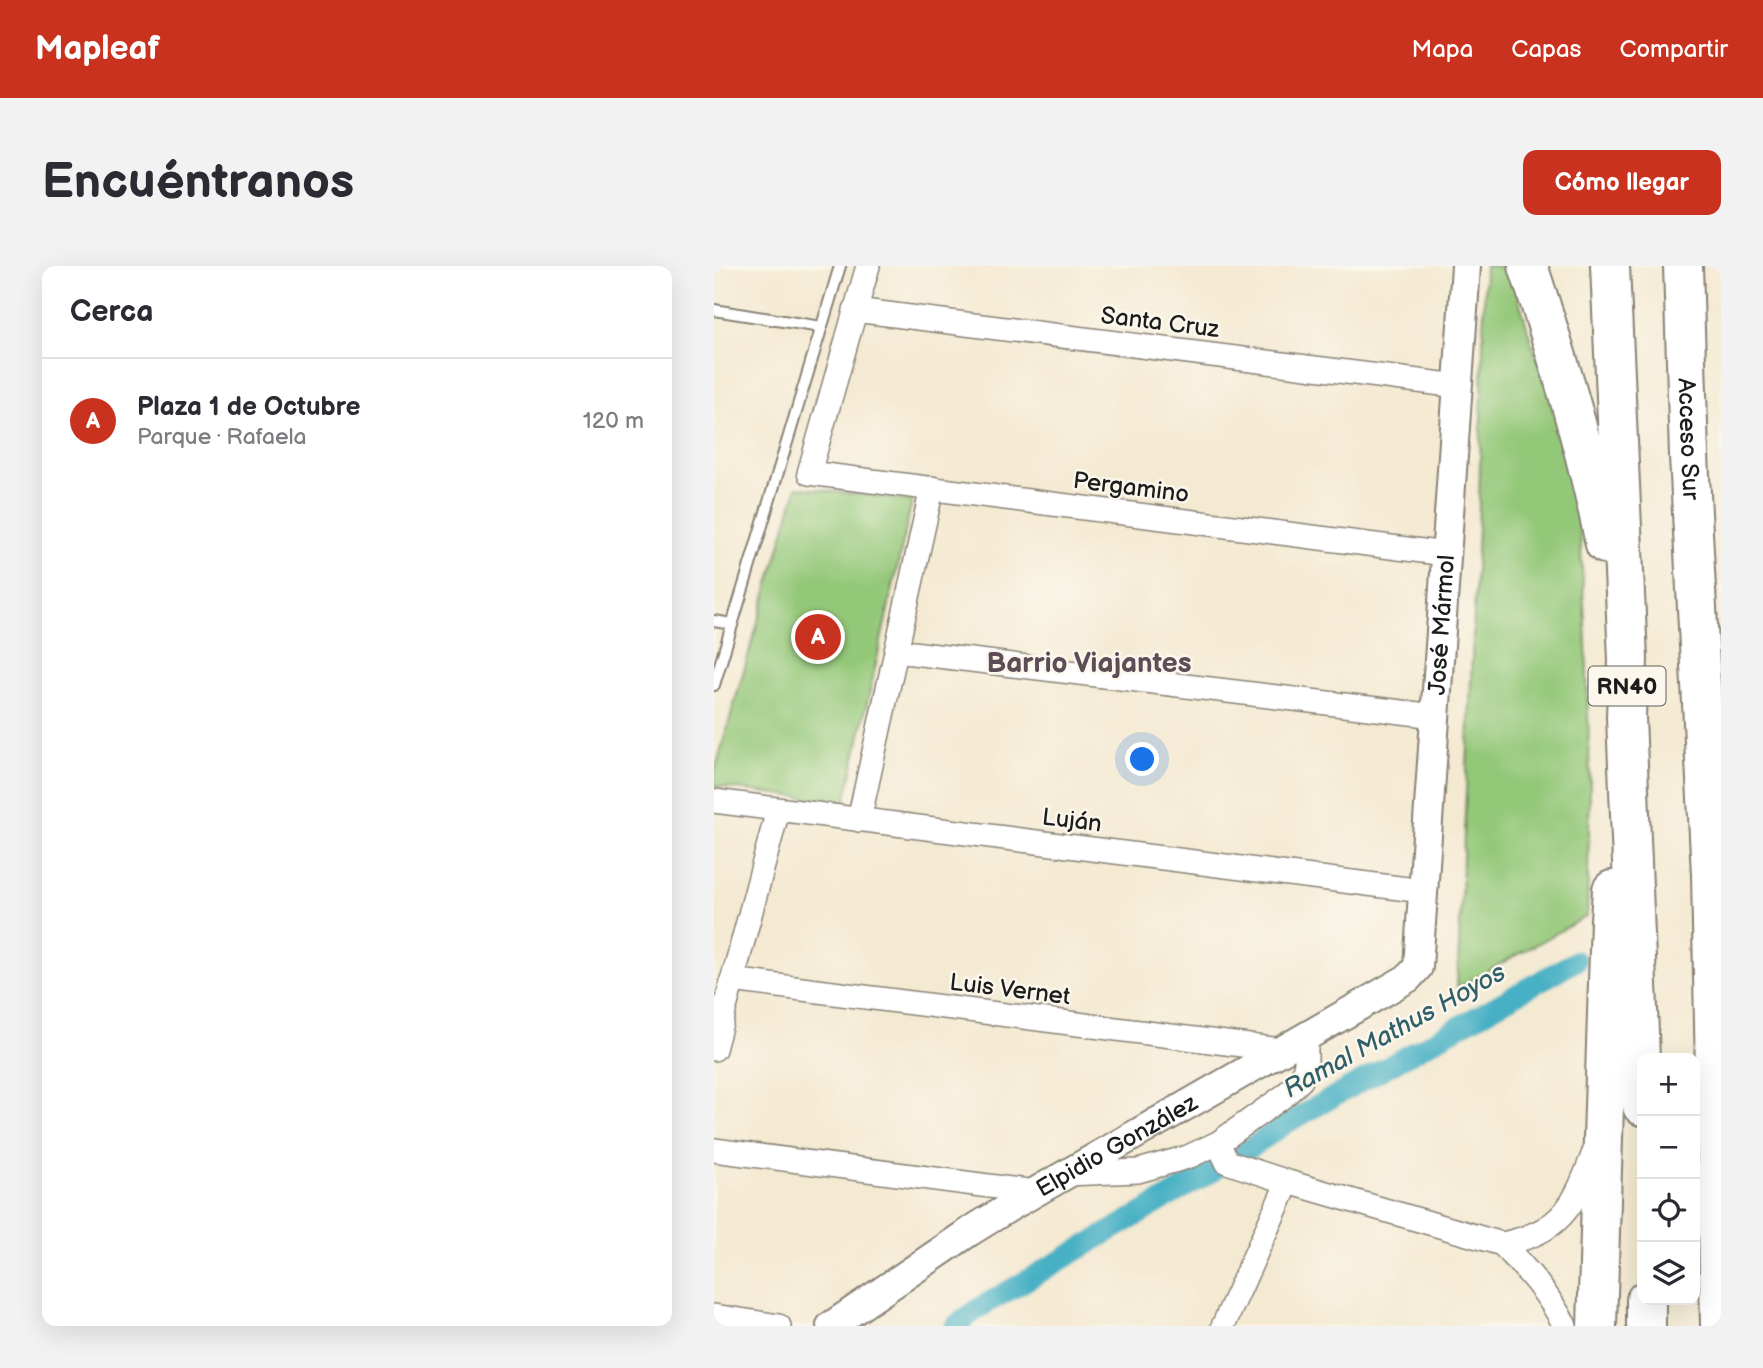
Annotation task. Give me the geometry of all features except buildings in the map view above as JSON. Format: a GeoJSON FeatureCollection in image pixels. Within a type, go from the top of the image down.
{"type":"FeatureCollection","features":[{"type":"Feature","properties":{"kind":"highway"},"geometry":{"type":"LineString","coordinates":[[1528,266],[1555,346],[1598,513],[1628,659]]}},
{"type":"Feature","properties":{"kind":"highway","name":"RN40"},"geometry":{"type":"LineString","coordinates":[[1610,266],[1628,659],[1626,717],[1640,1053]]}},
{"type":"Feature","properties":{"kind":"highway","name":"Acceso Sur"},"geometry":{"type":"LineString","coordinates":[[1682,266],[1689,456],[1711,867],[1720,1326]]}},
{"type":"Feature","properties":{"kind":"highway"},"geometry":{"type":"LineString","coordinates":[[1721,701],[1711,867],[1721,945]]}},
{"type":"Feature","properties":{"kind":"highway"},"geometry":{"type":"LineString","coordinates":[[1597,1326],[1609,920],[1626,717]]}},
{"type":"Feature","properties":{"kind":"highway"},"geometry":{"type":"LineString","coordinates":[[1646,1305],[1646,1326]]}},
{"type":"Feature","properties":{"kind":"street"},"geometry":{"type":"LineString","coordinates":[[855,310],[868,266]]}},
{"type":"Feature","properties":{"kind":"street","name":"José Mármol"},"geometry":{"type":"LineString","coordinates":[[1408,978],[1418,967],[1466,266]]}},
{"type":"Feature","properties":{"kind":"street","name":"Santa Cruz"},"geometry":{"type":"LineString","coordinates":[[855,310],[1458,386]]}},
{"type":"Feature","properties":{"kind":"street","name":"Pergamino"},"geometry":{"type":"LineString","coordinates":[[855,310],[809,473],[1446,554]]}},
{"type":"Feature","properties":{"kind":"street"},"geometry":{"type":"LineString","coordinates":[[859,820],[932,488]]}},
{"type":"Feature","properties":{"kind":"street"},"geometry":{"type":"LineString","coordinates":[[896,652],[1435,716]]}},
{"type":"Feature","properties":{"kind":"street","name":"Luján"},"geometry":{"type":"LineString","coordinates":[[714,801],[1423,891]]}},
{"type":"Feature","properties":{"kind":"street"},"geometry":{"type":"LineString","coordinates":[[714,1049],[778,810]]}},
{"type":"Feature","properties":{"kind":"street","name":"Elpidio González"},"geometry":{"type":"LineString","coordinates":[[831,1326],[969,1232],[1035,1192],[1408,978]]}},
{"type":"Feature","properties":{"kind":"street","name":"Luis Vernet"},"geometry":{"type":"LineString","coordinates":[[732,980],[1281,1050]]}},
{"type":"Feature","properties":{"kind":"street"},"geometry":{"type":"LineString","coordinates":[[1064,1175],[1138,1171],[1188,1157],[1218,1143],[1284,1096],[1301,1080],[1306,1064],[1306,1037]]}},
{"type":"Feature","properties":{"kind":"street"},"geometry":{"type":"LineString","coordinates":[[1218,1143],[1227,1162],[1502,1244],[1522,1240],[1542,1231],[1565,1213],[1583,1182],[1598,1143],[1603,1119]]}},
{"type":"Feature","properties":{"kind":"street"},"geometry":{"type":"LineString","coordinates":[[714,1150],[1035,1192]]}},
{"type":"Feature","properties":{"kind":"street"},"geometry":{"type":"LineString","coordinates":[[1223,1326],[1288,1182]]}},
{"type":"Feature","properties":{"kind":"street"},"geometry":{"type":"LineString","coordinates":[[1502,1244],[1536,1280],[1560,1321]]}},
{"type":"Feature","properties":{"kind":"street"},"geometry":{"type":"LineString","coordinates":[[714,1316],[779,1326]]}},
{"type":"Feature","properties":{"kind":"lane"},"geometry":{"type":"LineString","coordinates":[[714,685],[840,266]]}},
{"type":"Feature","properties":{"kind":"lane"},"geometry":{"type":"LineString","coordinates":[[714,310],[821,327]]}},
{"type":"Feature","properties":{"kind":"lane"},"geometry":{"type":"LineString","coordinates":[[714,621],[732,624]]}},
{"type":"Feature","properties":{"kind":"green space"},"geometry":{"type":"Polygon","coordinates":[[[1485,266],[1509,266],[1532,344],[1567,434],[1579,514],[1586,639],[1590,786],[1587,916],[1457,988],[1479,505],[1485,266]]]}},
{"type":"Feature","properties":{"kind":"green space"},"geometry":{"type":"Polygon","coordinates":[[[797,487],[912,501],[845,803],[714,786],[714,774],[797,487]]]}},
{"type":"Feature","properties":{"kind":"waterway","name":"Ramal Mathus Hoyos"},"geometry":{"type":"LineString","coordinates":[[1243,1153],[1287,1123],[1576,961]]}},
{"type":"Feature","properties":{"kind":"waterway","name":"Ramal Mathus Hoyos"},"geometry":{"type":"LineString","coordinates":[[955,1326],[979,1308],[1215,1170]]}},
{"type":"Feature","properties":{"kind":"place","name":"Plaza 1 de Octubre"},"geometry":{"type":"Point","coordinates":[818,637]}},
{"type":"Feature","properties":{"kind":"district","name":"Barrio Viajantes"},"geometry":{"type":"Point","coordinates":[1089,662]}}]}
